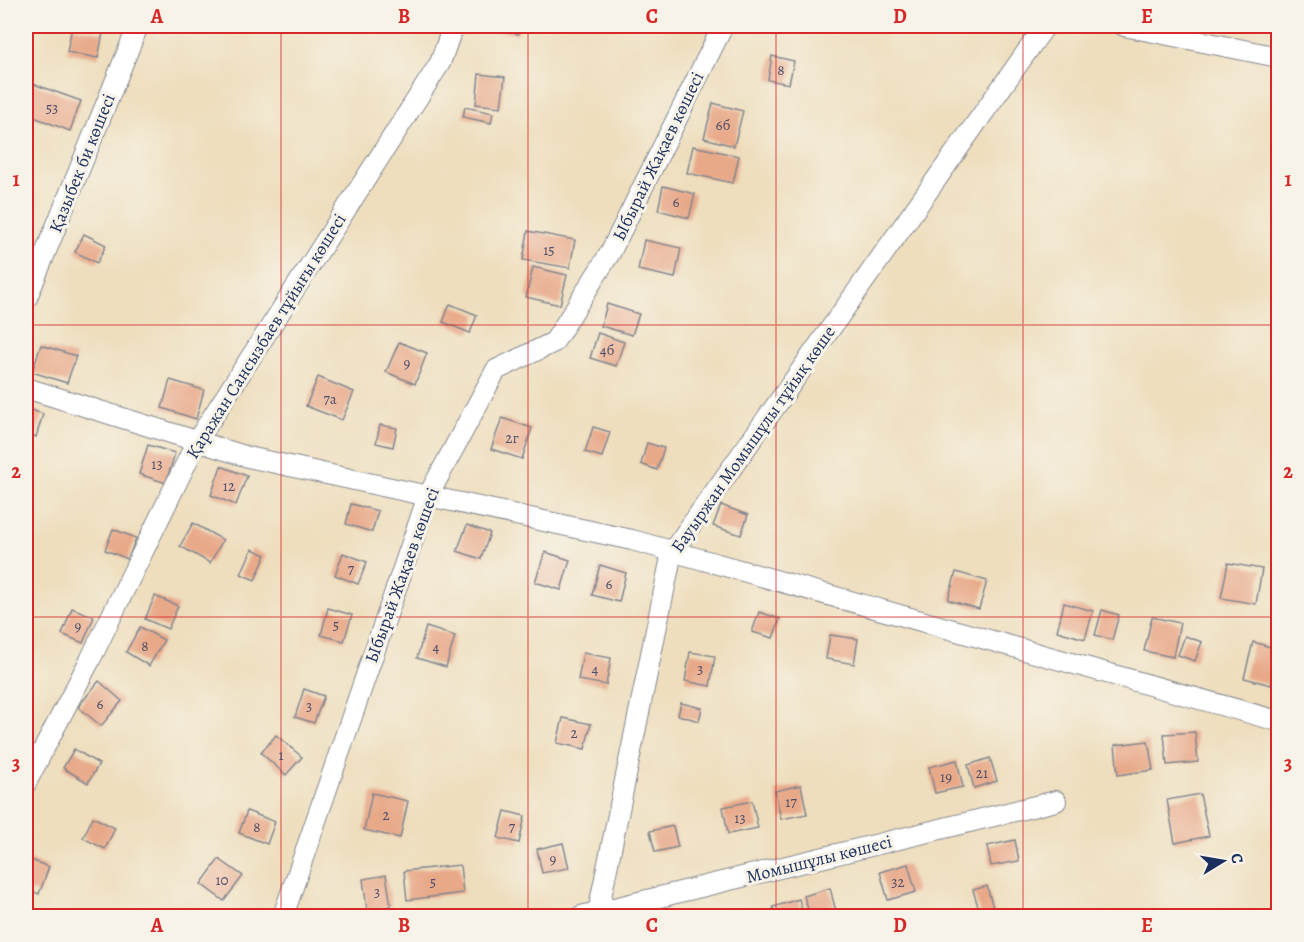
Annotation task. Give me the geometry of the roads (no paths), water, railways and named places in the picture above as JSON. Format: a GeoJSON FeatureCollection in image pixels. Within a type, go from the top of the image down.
{"type":"FeatureCollection","features":[{"type":"Feature","properties":{"kind":"street","name":"Қазыбек би көшесі"},"geometry":{"type":"LineString","coordinates":[[26,300],[138,26]]}},
{"type":"Feature","properties":{"kind":"street","name":"Қаражан Сансызбаев тұйығы көшесі"},"geometry":{"type":"LineString","coordinates":[[26,783],[90,660],[196,441],[440,63],[453,26]]}},
{"type":"Feature","properties":{"kind":"street","name":"Ыбырай Жақаев көшесі"},"geometry":{"type":"LineString","coordinates":[[283,916],[428,496],[496,370],[554,342],[604,263],[723,26]]}},
{"type":"Feature","properties":{"kind":"street","name":"Бауыржан Момышұлы тұйық көше"},"geometry":{"type":"LineString","coordinates":[[590,914],[672,552],[1045,26]]}},
{"type":"Feature","properties":{"kind":"street"},"geometry":{"type":"LineString","coordinates":[[1124,26],[1278,57]]}},
{"type":"Feature","properties":{"kind":"street"},"geometry":{"type":"LineString","coordinates":[[26,388],[248,457],[632,540],[1278,722]]}},
{"type":"Feature","properties":{"kind":"street","name":"Момышұлы көшесі"},"geometry":{"type":"LineString","coordinates":[[590,914],[1056,801]]}}]}
